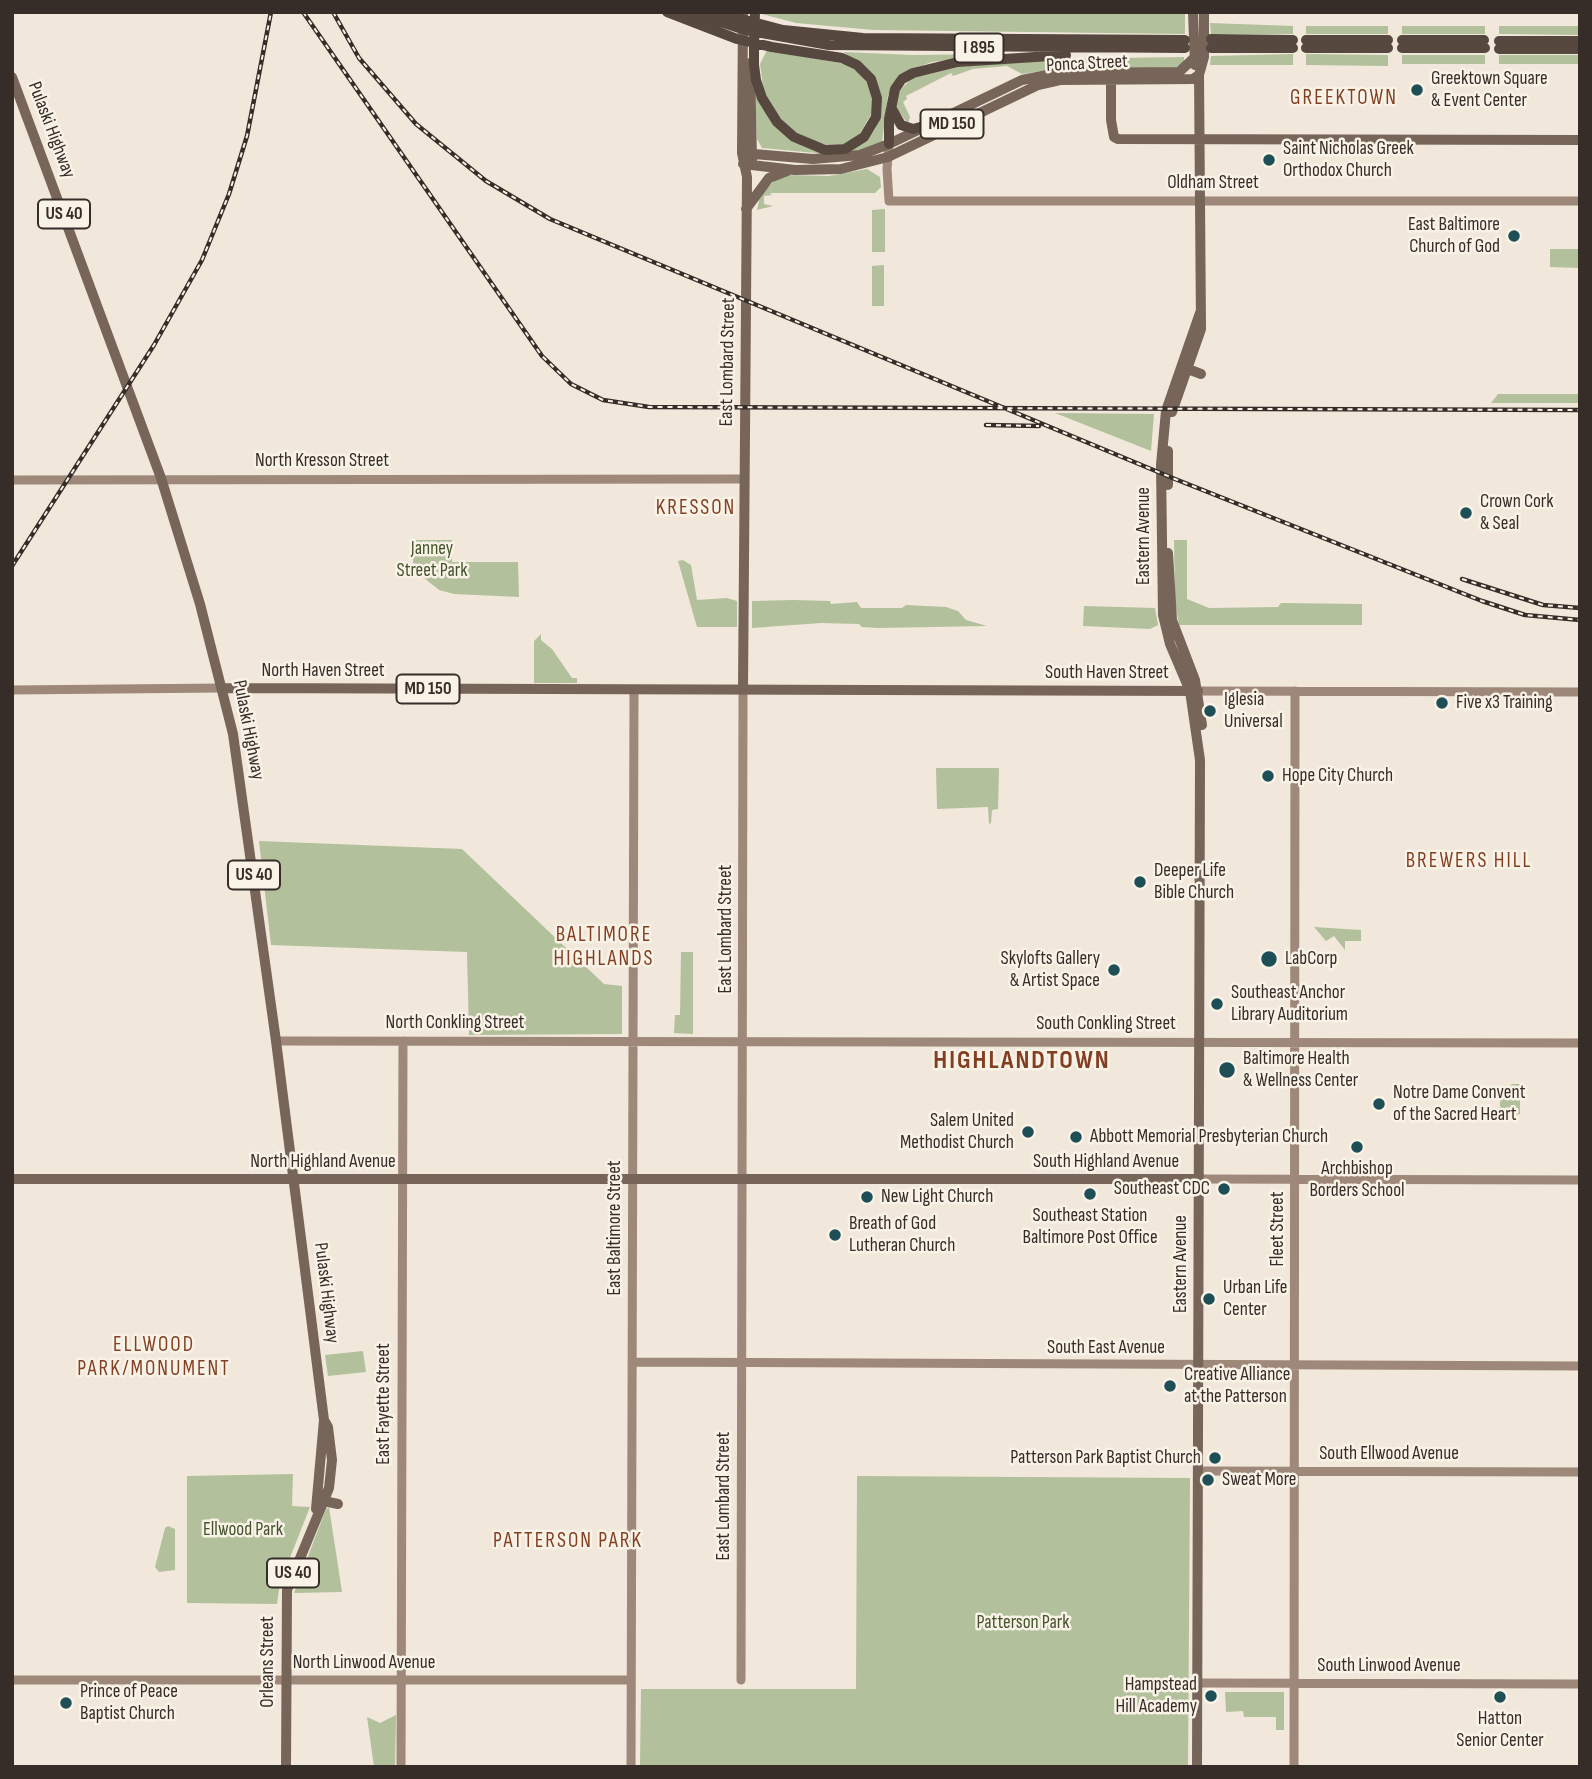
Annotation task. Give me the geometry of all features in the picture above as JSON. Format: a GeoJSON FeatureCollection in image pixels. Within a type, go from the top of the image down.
{"type":"FeatureCollection","features":[{"type":"Feature","properties":{"kind":"highway"},"geometry":{"type":"LineString","coordinates":[[667,12],[721,21],[774,34],[842,58],[864,71],[877,98],[876,117],[864,138],[845,149],[825,150],[794,137],[777,122],[762,98],[756,80],[752,12]]}},
{"type":"Feature","properties":{"kind":"highway","name":"I 895"},"geometry":{"type":"LineString","coordinates":[[691,12],[774,34],[857,47],[1293,44]]}},
{"type":"Feature","properties":{"kind":"highway"},"geometry":{"type":"LineString","coordinates":[[743,12],[774,34]]}},
{"type":"Feature","properties":{"kind":"highway","name":"I 895"},"geometry":{"type":"LineString","coordinates":[[774,34],[1195,46]]}},
{"type":"Feature","properties":{"kind":"highway"},"geometry":{"type":"LineString","coordinates":[[1580,41],[1499,45],[1580,49]]}},
{"type":"Feature","properties":{"kind":"highway"},"geometry":{"type":"LineString","coordinates":[[1306,44],[1388,44]]}},
{"type":"Feature","properties":{"kind":"highway"},"geometry":{"type":"LineString","coordinates":[[1402,44],[1484,44]]}},
{"type":"Feature","properties":{"kind":"highway"},"geometry":{"type":"LineString","coordinates":[[890,144],[891,106],[902,79],[921,69],[1003,58],[1155,52],[1195,46]]}},
{"type":"Feature","properties":{"kind":"highway"},"geometry":{"type":"LineString","coordinates":[[891,106],[901,125],[914,129],[924,126]]}},
{"type":"Feature","properties":{"kind":"main road","name":"East Lombard Street"},"geometry":{"type":"LineString","coordinates":[[743,12],[747,159],[743,690]]}},
{"type":"Feature","properties":{"kind":"main road","name":"East Lombard Street"},"geometry":{"type":"LineString","coordinates":[[747,159],[752,12]]}},
{"type":"Feature","properties":{"kind":"main road","name":"Eastern Avenue"},"geometry":{"type":"LineString","coordinates":[[1193,12],[1199,75],[1201,329],[1174,406],[1168,437],[1168,574],[1172,620],[1202,722],[1197,1767]]}},
{"type":"Feature","properties":{"kind":"main road","name":"Eastern Avenue"},"geometry":{"type":"LineString","coordinates":[[1195,46],[1203,12]]}},
{"type":"Feature","properties":{"kind":"main road","name":"MD 150"},"geometry":{"type":"LineString","coordinates":[[1111,76],[1178,72],[1195,46]]}},
{"type":"Feature","properties":{"kind":"main road","name":"Ponca Street"},"geometry":{"type":"LineString","coordinates":[[747,159],[841,158],[890,144],[1022,80],[1057,73],[1193,79],[1199,75]]}},
{"type":"Feature","properties":{"kind":"main road","name":"Ponca Street"},"geometry":{"type":"LineString","coordinates":[[747,159],[793,170],[841,169],[888,157],[1023,90],[1060,80],[1111,76]]}},
{"type":"Feature","properties":{"kind":"main road"},"geometry":{"type":"LineString","coordinates":[[1111,76],[1114,137],[1199,141],[1580,141]]}},
{"type":"Feature","properties":{"kind":"main road","name":"Pulaski Highway"},"geometry":{"type":"LineString","coordinates":[[12,77],[161,478],[223,688],[233,734],[294,1179],[324,1420],[321,1470]]}},
{"type":"Feature","properties":{"kind":"main road","name":"MD 150"},"geometry":{"type":"LineString","coordinates":[[746,214],[769,178],[793,170]]}},
{"type":"Feature","properties":{"kind":"main road","name":"Eastern Avenue"},"geometry":{"type":"LineString","coordinates":[[1194,691],[1170,644],[1163,615],[1161,446],[1170,396],[1200,313]]}},
{"type":"Feature","properties":{"kind":"main road"},"geometry":{"type":"LineString","coordinates":[[1188,369],[1201,374]]}},
{"type":"Feature","properties":{"kind":"main road","name":"North Haven Street"},"geometry":{"type":"LineString","coordinates":[[223,688],[634,690]]}},
{"type":"Feature","properties":{"kind":"main road","name":"South Haven Street"},"geometry":{"type":"LineString","coordinates":[[634,690],[1194,691]]}},
{"type":"Feature","properties":{"kind":"main road","name":"North Highland Avenue"},"geometry":{"type":"LineString","coordinates":[[12,1179],[633,1180]]}},
{"type":"Feature","properties":{"kind":"main road","name":"South Highland Avenue"},"geometry":{"type":"LineString","coordinates":[[633,1180],[1198,1179]]}},
{"type":"Feature","properties":{"kind":"main road","name":"Pulaski Highway"},"geometry":{"type":"LineString","coordinates":[[324,1420],[328,1427],[332,1470]]}},
{"type":"Feature","properties":{"kind":"main road"},"geometry":{"type":"LineString","coordinates":[[321,1443],[325,1448],[326,1463],[332,1470]]}},
{"type":"Feature","properties":{"kind":"main road","name":"Orleans Street"},"geometry":{"type":"LineString","coordinates":[[314,1520],[321,1470]]}},
{"type":"Feature","properties":{"kind":"main road","name":"Orleans Street"},"geometry":{"type":"LineString","coordinates":[[286,1767],[287,1590],[314,1520],[324,1502],[332,1470]]}},
{"type":"Feature","properties":{"kind":"main road"},"geometry":{"type":"LineString","coordinates":[[324,1502],[338,1504]]}},
{"type":"Feature","properties":{"kind":"street"},"geometry":{"type":"LineString","coordinates":[[888,157],[890,144]]}},
{"type":"Feature","properties":{"kind":"street","name":"Oldham Street"},"geometry":{"type":"LineString","coordinates":[[888,157],[889,201],[1580,201]]}},
{"type":"Feature","properties":{"kind":"street","name":"North Kresson Street"},"geometry":{"type":"LineString","coordinates":[[12,480],[744,479]]}},
{"type":"Feature","properties":{"kind":"street","name":"North Haven Street"},"geometry":{"type":"LineString","coordinates":[[12,691],[223,688]]}},
{"type":"Feature","properties":{"kind":"street","name":"East Baltimore Street"},"geometry":{"type":"LineString","coordinates":[[631,1767],[634,690]]}},
{"type":"Feature","properties":{"kind":"street","name":"East Lombard Street"},"geometry":{"type":"LineString","coordinates":[[741,1680],[743,690]]}},
{"type":"Feature","properties":{"kind":"street","name":"South Haven Street"},"geometry":{"type":"LineString","coordinates":[[1194,691],[1580,692]]}},
{"type":"Feature","properties":{"kind":"street","name":"Fleet Street"},"geometry":{"type":"LineString","coordinates":[[1294,1767],[1295,691]]}},
{"type":"Feature","properties":{"kind":"street","name":"North Conkling Street"},"geometry":{"type":"LineString","coordinates":[[276,1041],[633,1041]]}},
{"type":"Feature","properties":{"kind":"street","name":"East Fayette Street"},"geometry":{"type":"LineString","coordinates":[[401,1767],[403,1041]]}},
{"type":"Feature","properties":{"kind":"street","name":"South Conkling Street"},"geometry":{"type":"LineString","coordinates":[[633,1041],[1580,1042]]}},
{"type":"Feature","properties":{"kind":"street","name":"South Highland Avenue"},"geometry":{"type":"LineString","coordinates":[[1198,1179],[1580,1181]]}},
{"type":"Feature","properties":{"kind":"street","name":"South East Avenue"},"geometry":{"type":"LineString","coordinates":[[632,1363],[1580,1366]]}},
{"type":"Feature","properties":{"kind":"street","name":"South Ellwood Avenue"},"geometry":{"type":"LineString","coordinates":[[1199,1471],[1580,1472]]}},
{"type":"Feature","properties":{"kind":"street","name":"North Linwood Avenue"},"geometry":{"type":"LineString","coordinates":[[12,1680],[631,1680]]}},
{"type":"Feature","properties":{"kind":"street","name":"South Linwood Avenue"},"geometry":{"type":"LineString","coordinates":[[1198,1683],[1580,1684]]}},
{"type":"Feature","properties":{"kind":"green space"},"geometry":{"type":"Polygon","coordinates":[[[1185,12],[1185,34],[874,30],[796,23],[758,13],[1185,12]]]}},
{"type":"Feature","properties":{"kind":"green space"},"geometry":{"type":"Polygon","coordinates":[[[1210,23],[1293,26],[1293,34],[1211,34],[1210,23]]]}},
{"type":"Feature","properties":{"kind":"green space"},"geometry":{"type":"Polygon","coordinates":[[[1306,26],[1388,26],[1388,34],[1306,34],[1306,26]]]}},
{"type":"Feature","properties":{"kind":"green space"},"geometry":{"type":"Polygon","coordinates":[[[1402,26],[1485,26],[1485,34],[1402,34],[1402,26]]]}},
{"type":"Feature","properties":{"kind":"green space"},"geometry":{"type":"Polygon","coordinates":[[[1499,26],[1580,26],[1580,35],[1499,34],[1499,26]]]}},
{"type":"Feature","properties":{"kind":"green space"},"geometry":{"type":"Polygon","coordinates":[[[767,50],[845,64],[858,71],[869,85],[873,97],[872,113],[859,135],[846,144],[822,145],[795,132],[776,114],[764,93],[760,64],[767,50]]]}},
{"type":"Feature","properties":{"kind":"green space"},"geometry":{"type":"Polygon","coordinates":[[[844,52],[994,54],[932,62],[906,71],[888,95],[882,142],[851,151],[875,129],[881,98],[844,52]]]}},
{"type":"Feature","properties":{"kind":"green space"},"geometry":{"type":"Polygon","coordinates":[[[1293,54],[1293,65],[1210,65],[1211,56],[1293,54]]]}},
{"type":"Feature","properties":{"kind":"green space"},"geometry":{"type":"Polygon","coordinates":[[[1306,54],[1388,55],[1388,66],[1306,65],[1306,54]]]}},
{"type":"Feature","properties":{"kind":"green space"},"geometry":{"type":"Polygon","coordinates":[[[1402,55],[1485,55],[1485,64],[1402,64],[1402,55]]]}},
{"type":"Feature","properties":{"kind":"green space"},"geometry":{"type":"Polygon","coordinates":[[[1499,55],[1580,55],[1580,64],[1499,64],[1499,55]]]}},
{"type":"Feature","properties":{"kind":"green space"},"geometry":{"type":"Polygon","coordinates":[[[1184,57],[1184,62],[1175,68],[1060,68],[1022,74],[1007,66],[973,69],[953,76],[951,73],[906,96],[907,99],[903,102],[910,117],[908,124],[895,106],[899,91],[912,78],[959,67],[1049,59],[1184,57]]]}},
{"type":"Feature","properties":{"kind":"green space"},"geometry":{"type":"Polygon","coordinates":[[[755,94],[801,145],[827,154],[762,148],[757,139],[755,94]]]}},
{"type":"Feature","properties":{"kind":"green space"},"geometry":{"type":"Polygon","coordinates":[[[867,169],[880,177],[881,187],[875,193],[770,193],[772,195],[764,196],[764,204],[773,206],[757,210],[760,196],[776,179],[789,175],[829,176],[867,169]]]}},
{"type":"Feature","properties":{"kind":"green space"},"geometry":{"type":"Polygon","coordinates":[[[885,209],[885,252],[872,252],[872,210],[885,209]]]}},
{"type":"Feature","properties":{"kind":"green space"},"geometry":{"type":"Polygon","coordinates":[[[1550,249],[1580,249],[1580,268],[1550,267],[1550,249]]]}},
{"type":"Feature","properties":{"kind":"green space"},"geometry":{"type":"Polygon","coordinates":[[[884,265],[884,306],[872,306],[872,266],[884,265]]]}},
{"type":"Feature","properties":{"kind":"green space"},"geometry":{"type":"Polygon","coordinates":[[[1498,394],[1580,394],[1580,403],[1491,403],[1498,394]]]}},
{"type":"Feature","properties":{"kind":"green space"},"geometry":{"type":"Polygon","coordinates":[[[1055,413],[1154,414],[1151,451],[1055,413]]]}},
{"type":"Feature","properties":{"kind":"green space","name":"Janney Street Park"},"geometry":{"type":"Polygon","coordinates":[[[413,540],[452,540],[452,562],[518,562],[519,597],[454,594],[439,590],[413,569],[413,540]]]}},
{"type":"Feature","properties":{"kind":"green space"},"geometry":{"type":"Polygon","coordinates":[[[1174,540],[1187,540],[1187,599],[1209,608],[1278,607],[1281,603],[1362,604],[1362,625],[1179,625],[1175,602],[1174,540]]]}},
{"type":"Feature","properties":{"kind":"green space"},"geometry":{"type":"Polygon","coordinates":[[[683,560],[691,565],[697,600],[727,598],[737,601],[737,627],[697,627],[678,561],[683,560]]]}},
{"type":"Feature","properties":{"kind":"green space"},"geometry":{"type":"Polygon","coordinates":[[[752,601],[830,601],[831,604],[857,602],[861,608],[902,608],[906,605],[946,607],[958,611],[966,620],[987,626],[878,628],[862,627],[859,624],[821,623],[752,628],[752,601]]]}},
{"type":"Feature","properties":{"kind":"green space"},"geometry":{"type":"Polygon","coordinates":[[[1084,606],[1155,608],[1158,625],[1150,629],[1083,626],[1084,606]]]}},
{"type":"Feature","properties":{"kind":"green space"},"geometry":{"type":"Polygon","coordinates":[[[541,634],[541,640],[552,649],[572,678],[577,678],[577,683],[534,683],[534,641],[541,634]]]}},
{"type":"Feature","properties":{"kind":"green space"},"geometry":{"type":"Polygon","coordinates":[[[936,768],[999,768],[998,809],[992,810],[991,823],[989,824],[988,807],[937,809],[936,768]]]}},
{"type":"Feature","properties":{"kind":"green space"},"geometry":{"type":"Polygon","coordinates":[[[259,841],[462,849],[604,984],[622,986],[622,1034],[469,1035],[467,952],[271,945],[259,841]]]}},
{"type":"Feature","properties":{"kind":"green space"},"geometry":{"type":"Polygon","coordinates":[[[1314,927],[1361,930],[1361,941],[1345,941],[1345,950],[1334,936],[1326,941],[1314,927]]]}},
{"type":"Feature","properties":{"kind":"green space"},"geometry":{"type":"Polygon","coordinates":[[[681,952],[693,952],[693,1034],[674,1033],[675,1015],[680,1015],[681,952]]]}},
{"type":"Feature","properties":{"kind":"green space"},"geometry":{"type":"Polygon","coordinates":[[[1512,1084],[1520,1084],[1520,1114],[1500,1118],[1500,1090],[1506,1090],[1512,1084]]]}},
{"type":"Feature","properties":{"kind":"green space"},"geometry":{"type":"Polygon","coordinates":[[[363,1351],[366,1372],[328,1376],[325,1355],[363,1351]]]}},
{"type":"Feature","properties":{"kind":"green space","name":"Ellwood Park"},"geometry":{"type":"Polygon","coordinates":[[[293,1474],[292,1506],[310,1507],[280,1583],[277,1604],[187,1603],[187,1476],[293,1474]]]}},
{"type":"Feature","properties":{"kind":"green space","name":"Patterson Park"},"geometry":{"type":"Polygon","coordinates":[[[857,1476],[1190,1478],[1188,1767],[640,1767],[641,1689],[856,1689],[857,1476]]]}},
{"type":"Feature","properties":{"kind":"green space","name":"Ellwood Park"},"geometry":{"type":"Polygon","coordinates":[[[329,1507],[342,1592],[294,1593],[326,1509],[329,1507]]]}},
{"type":"Feature","properties":{"kind":"green space","name":"Ellwood Park"},"geometry":{"type":"Polygon","coordinates":[[[168,1526],[175,1529],[175,1570],[159,1572],[155,1567],[165,1528],[168,1526]]]}},
{"type":"Feature","properties":{"kind":"green space"},"geometry":{"type":"Polygon","coordinates":[[[1225,1692],[1284,1692],[1284,1730],[1276,1730],[1276,1717],[1244,1717],[1243,1711],[1226,1712],[1225,1692]]]}},
{"type":"Feature","properties":{"kind":"green space"},"geometry":{"type":"Polygon","coordinates":[[[396,1715],[395,1767],[374,1767],[367,1717],[380,1723],[396,1715]]]}},
{"type":"Feature","properties":{"kind":"railway"},"geometry":{"type":"LineString","coordinates":[[12,566],[154,345],[202,260],[229,194],[247,136],[271,12]]}},
{"type":"Feature","properties":{"kind":"railway"},"geometry":{"type":"LineString","coordinates":[[303,12],[542,356],[571,384],[603,400],[649,407],[1580,410]]}},
{"type":"Feature","properties":{"kind":"railway"},"geometry":{"type":"LineString","coordinates":[[333,12],[359,58],[416,124],[486,181],[550,219],[1175,479],[1482,601],[1525,615],[1580,620]]}},
{"type":"Feature","properties":{"kind":"railway"},"geometry":{"type":"LineString","coordinates":[[986,425],[1039,426]]}},
{"type":"Feature","properties":{"kind":"railway"},"geometry":{"type":"LineString","coordinates":[[1462,579],[1543,605],[1580,608]]}},
{"type":"Feature","properties":{"kind":"place","name":"Greektown Square & Event Center"},"geometry":{"type":"Point","coordinates":[1417,90]}},
{"type":"Feature","properties":{"kind":"place","name":"Saint Nicholas Greek Orthodox Church"},"geometry":{"type":"Point","coordinates":[1269,160]}},
{"type":"Feature","properties":{"kind":"place","name":"East Baltimore Church of God"},"geometry":{"type":"Point","coordinates":[1514,236]}},
{"type":"Feature","properties":{"kind":"place","name":"Crown Cork & Seal"},"geometry":{"type":"Point","coordinates":[1466,513]}},
{"type":"Feature","properties":{"kind":"place","name":"Five x3 Training"},"geometry":{"type":"Point","coordinates":[1442,703]}},
{"type":"Feature","properties":{"kind":"place","name":"Iglesia Universal"},"geometry":{"type":"Point","coordinates":[1210,711]}},
{"type":"Feature","properties":{"kind":"place","name":"Hope City Church"},"geometry":{"type":"Point","coordinates":[1268,776]}},
{"type":"Feature","properties":{"kind":"place","name":"Deeper Life Bible Church"},"geometry":{"type":"Point","coordinates":[1140,882]}},
{"type":"Feature","properties":{"kind":"place","name":"LabCorp"},"geometry":{"type":"Point","coordinates":[1269,959]}},
{"type":"Feature","properties":{"kind":"place","name":"Skylofts Gallery & Artist Space"},"geometry":{"type":"Point","coordinates":[1114,970]}},
{"type":"Feature","properties":{"kind":"place","name":"Southeast Anchor Library Auditorium"},"geometry":{"type":"Point","coordinates":[1217,1004]}},
{"type":"Feature","properties":{"kind":"place","name":"Baltimore Health & Wellness Center"},"geometry":{"type":"Point","coordinates":[1227,1070]}},
{"type":"Feature","properties":{"kind":"place","name":"Notre Dame Convent of the Sacred Heart"},"geometry":{"type":"Point","coordinates":[1379,1104]}},
{"type":"Feature","properties":{"kind":"place","name":"Salem United Methodist Church"},"geometry":{"type":"Point","coordinates":[1028,1132]}},
{"type":"Feature","properties":{"kind":"place","name":"Abbott Memorial Presbyterian Church"},"geometry":{"type":"Point","coordinates":[1076,1137]}},
{"type":"Feature","properties":{"kind":"place","name":"Archbishop Borders School"},"geometry":{"type":"Point","coordinates":[1357,1147]}},
{"type":"Feature","properties":{"kind":"place","name":"Southeast CDC"},"geometry":{"type":"Point","coordinates":[1224,1189]}},
{"type":"Feature","properties":{"kind":"place","name":"Southeast Station Baltimore Post Office"},"geometry":{"type":"Point","coordinates":[1090,1194]}},
{"type":"Feature","properties":{"kind":"place","name":"New Light Church"},"geometry":{"type":"Point","coordinates":[867,1197]}},
{"type":"Feature","properties":{"kind":"place","name":"Breath of God Lutheran Church"},"geometry":{"type":"Point","coordinates":[835,1235]}},
{"type":"Feature","properties":{"kind":"place","name":"Urban Life Center"},"geometry":{"type":"Point","coordinates":[1209,1299]}},
{"type":"Feature","properties":{"kind":"place","name":"Creative Alliance at the Patterson"},"geometry":{"type":"Point","coordinates":[1170,1386]}},
{"type":"Feature","properties":{"kind":"place","name":"Patterson Park Baptist Church"},"geometry":{"type":"Point","coordinates":[1215,1458]}},
{"type":"Feature","properties":{"kind":"place","name":"Sweat More"},"geometry":{"type":"Point","coordinates":[1208,1480]}},
{"type":"Feature","properties":{"kind":"place","name":"Hampstead Hill Academy"},"geometry":{"type":"Point","coordinates":[1211,1696]}},
{"type":"Feature","properties":{"kind":"place","name":"Hatton Senior Center"},"geometry":{"type":"Point","coordinates":[1500,1697]}},
{"type":"Feature","properties":{"kind":"place","name":"Prince of Peace Baptist Church"},"geometry":{"type":"Point","coordinates":[66,1703]}},
{"type":"Feature","properties":{"kind":"district","name":"GREEKTOWN"},"geometry":{"type":"Point","coordinates":[1344,99]}},
{"type":"Feature","properties":{"kind":"district","name":"KRESSON"},"geometry":{"type":"Point","coordinates":[696,509]}},
{"type":"Feature","properties":{"kind":"district","name":"BREWERS HILL"},"geometry":{"type":"Point","coordinates":[1469,862]}},
{"type":"Feature","properties":{"kind":"district","name":"BALTIMORE HIGHLANDS"},"geometry":{"type":"Point","coordinates":[604,948]}},
{"type":"Feature","properties":{"kind":"district","name":"HIGHLANDTOWN"},"geometry":{"type":"Point","coordinates":[1022,1061]}},
{"type":"Feature","properties":{"kind":"district","name":"ELLWOOD PARK/MONUMENT"},"geometry":{"type":"Point","coordinates":[154,1358]}},
{"type":"Feature","properties":{"kind":"district","name":"PATTERSON PARK"},"geometry":{"type":"Point","coordinates":[568,1542]}}]}
